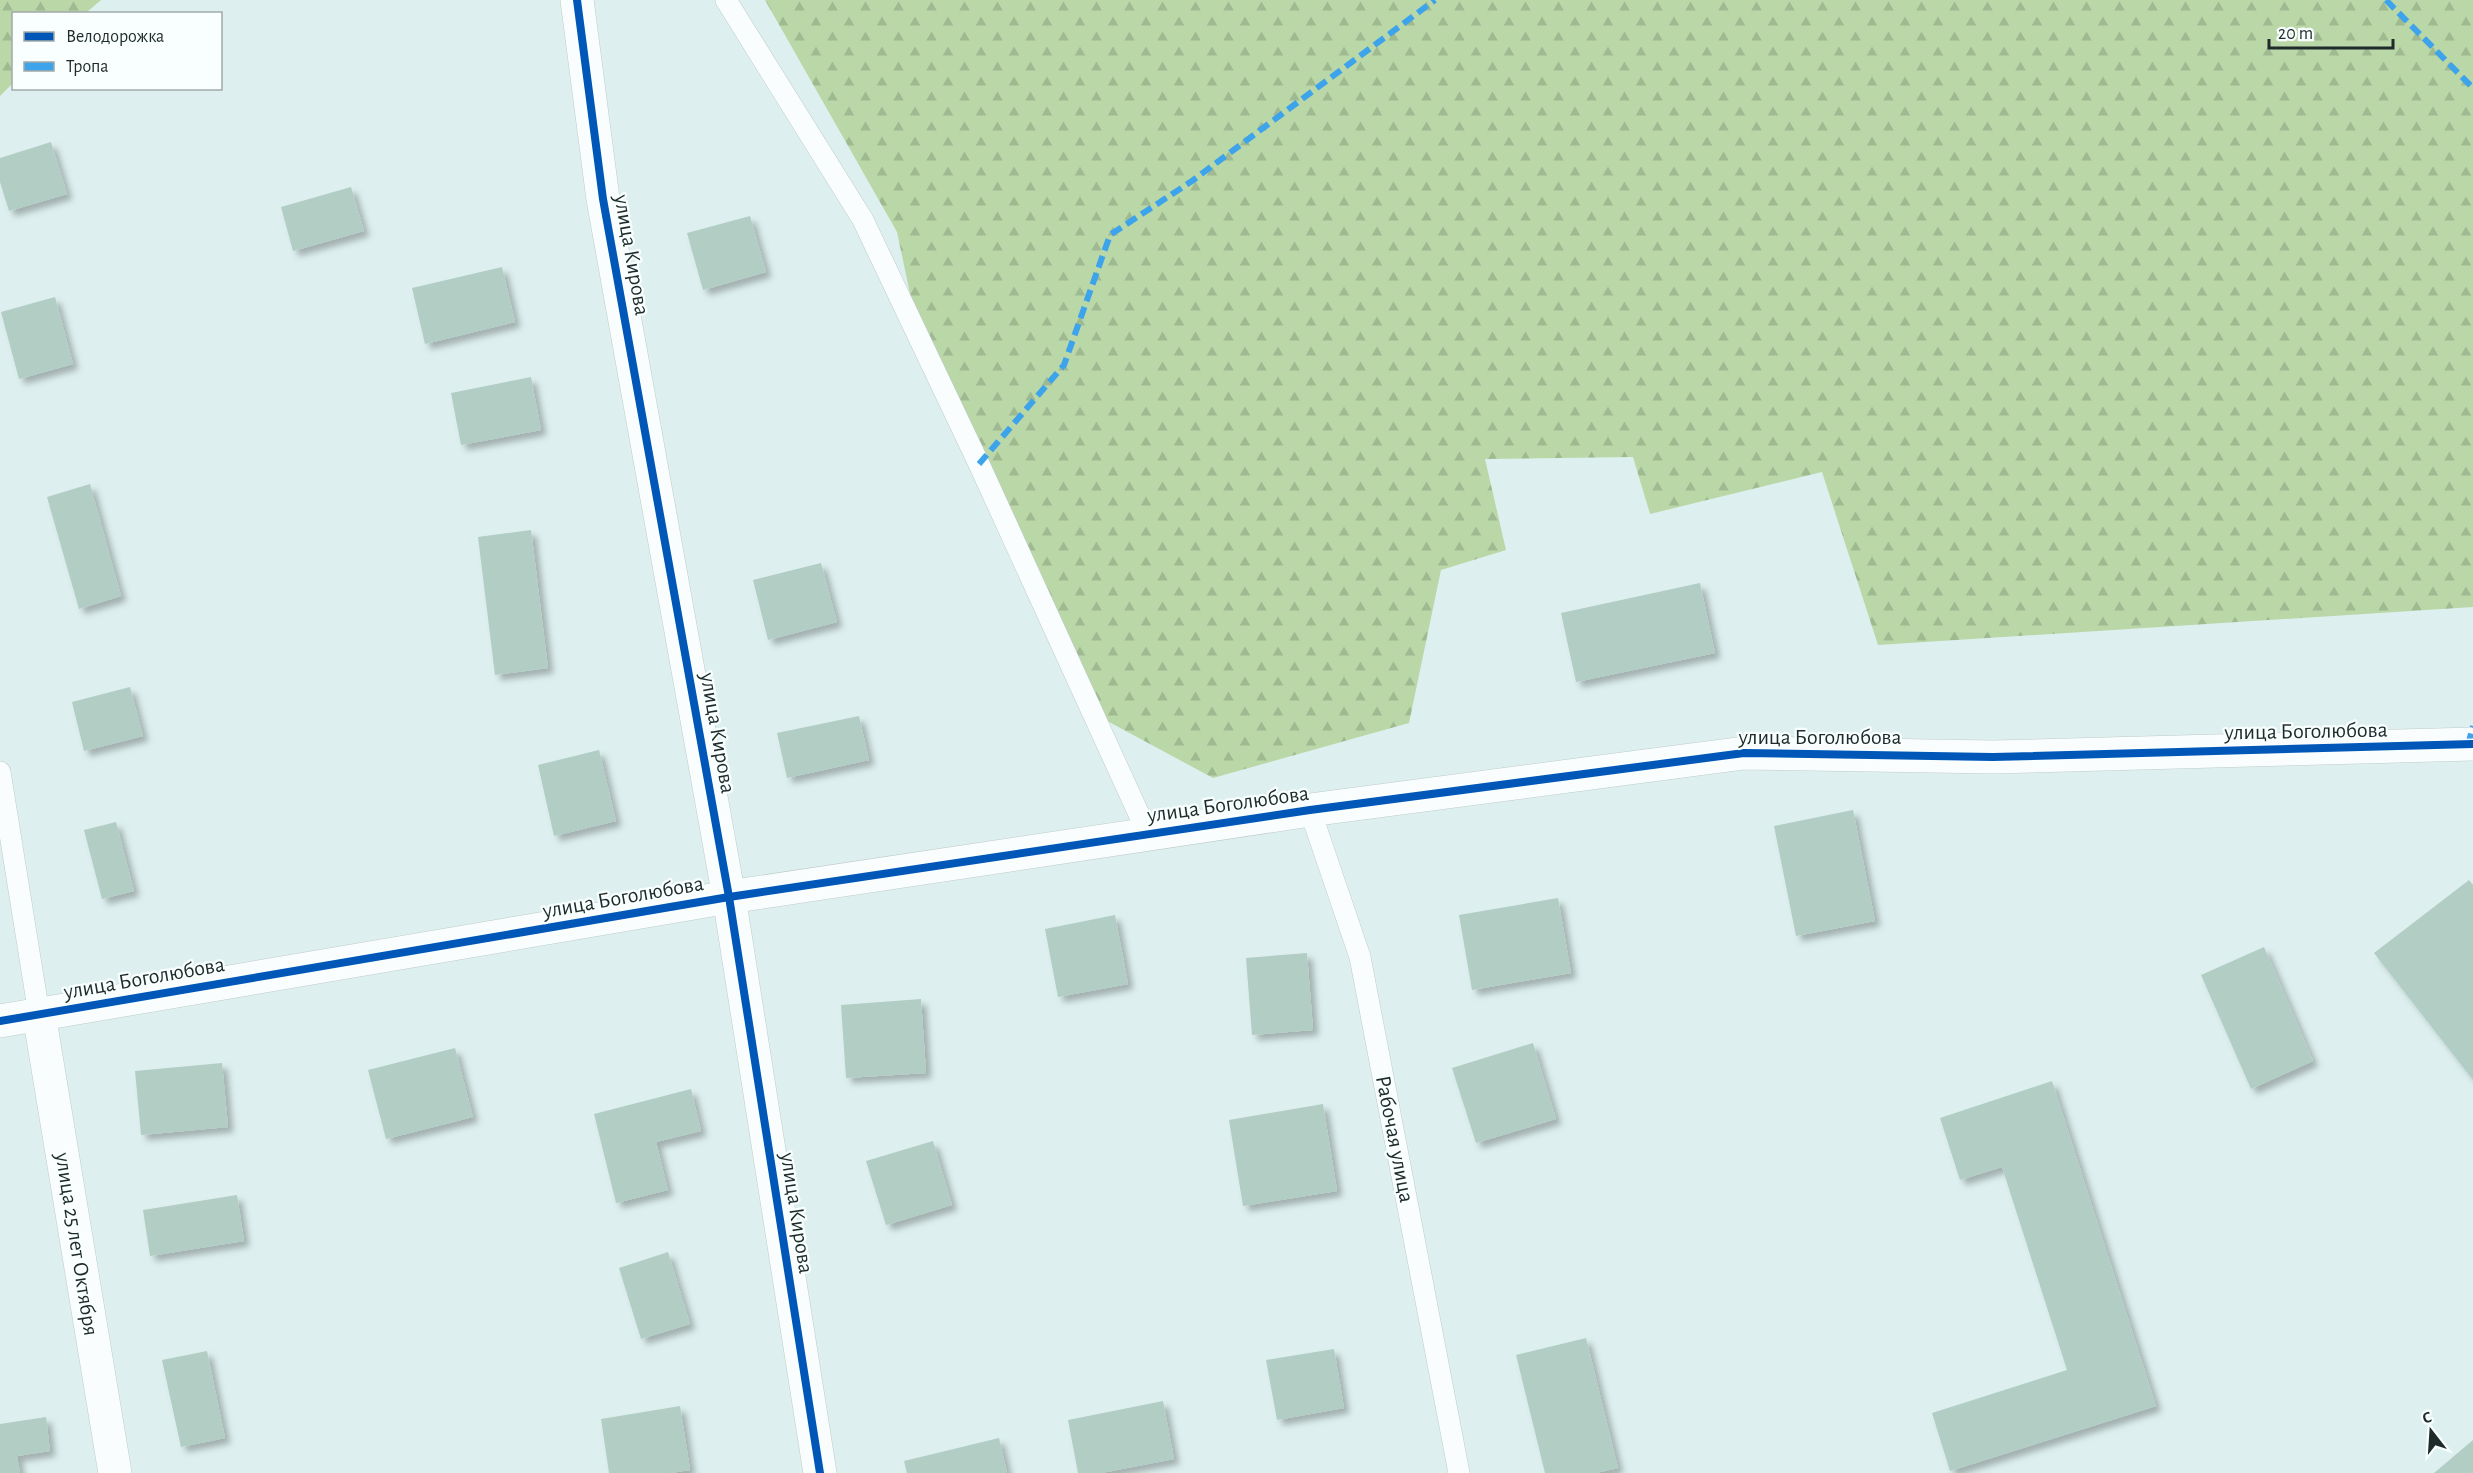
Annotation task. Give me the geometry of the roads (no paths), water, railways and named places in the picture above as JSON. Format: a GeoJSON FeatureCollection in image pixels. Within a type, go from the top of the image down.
{"type":"FeatureCollection","features":[{"type":"Feature","properties":{"kind":"street","name":"улица Кирова"},"geometry":{"type":"LineString","coordinates":[[577,0],[603,199],[729,897],[820,1473]]}},
{"type":"Feature","properties":{"kind":"street","name":"улица Боголюбова"},"geometry":{"type":"LineString","coordinates":[[0,1021],[729,897],[1310,810],[1744,753],[1993,757],[2473,744]]}},
{"type":"Feature","properties":{"kind":"street","name":"улица 25 лет Октября"},"geometry":{"type":"LineString","coordinates":[[39,1014],[114,1473]]}},
{"type":"Feature","properties":{"kind":"lane"},"geometry":{"type":"LineString","coordinates":[[726,0],[863,220],[984,475],[1148,834]]}},
{"type":"Feature","properties":{"kind":"lane"},"geometry":{"type":"LineString","coordinates":[[0,772],[39,1014]]}},
{"type":"Feature","properties":{"kind":"lane","name":"Рабочая улица"},"geometry":{"type":"LineString","coordinates":[[1310,810],[1360,957],[1459,1473]]}}]}
